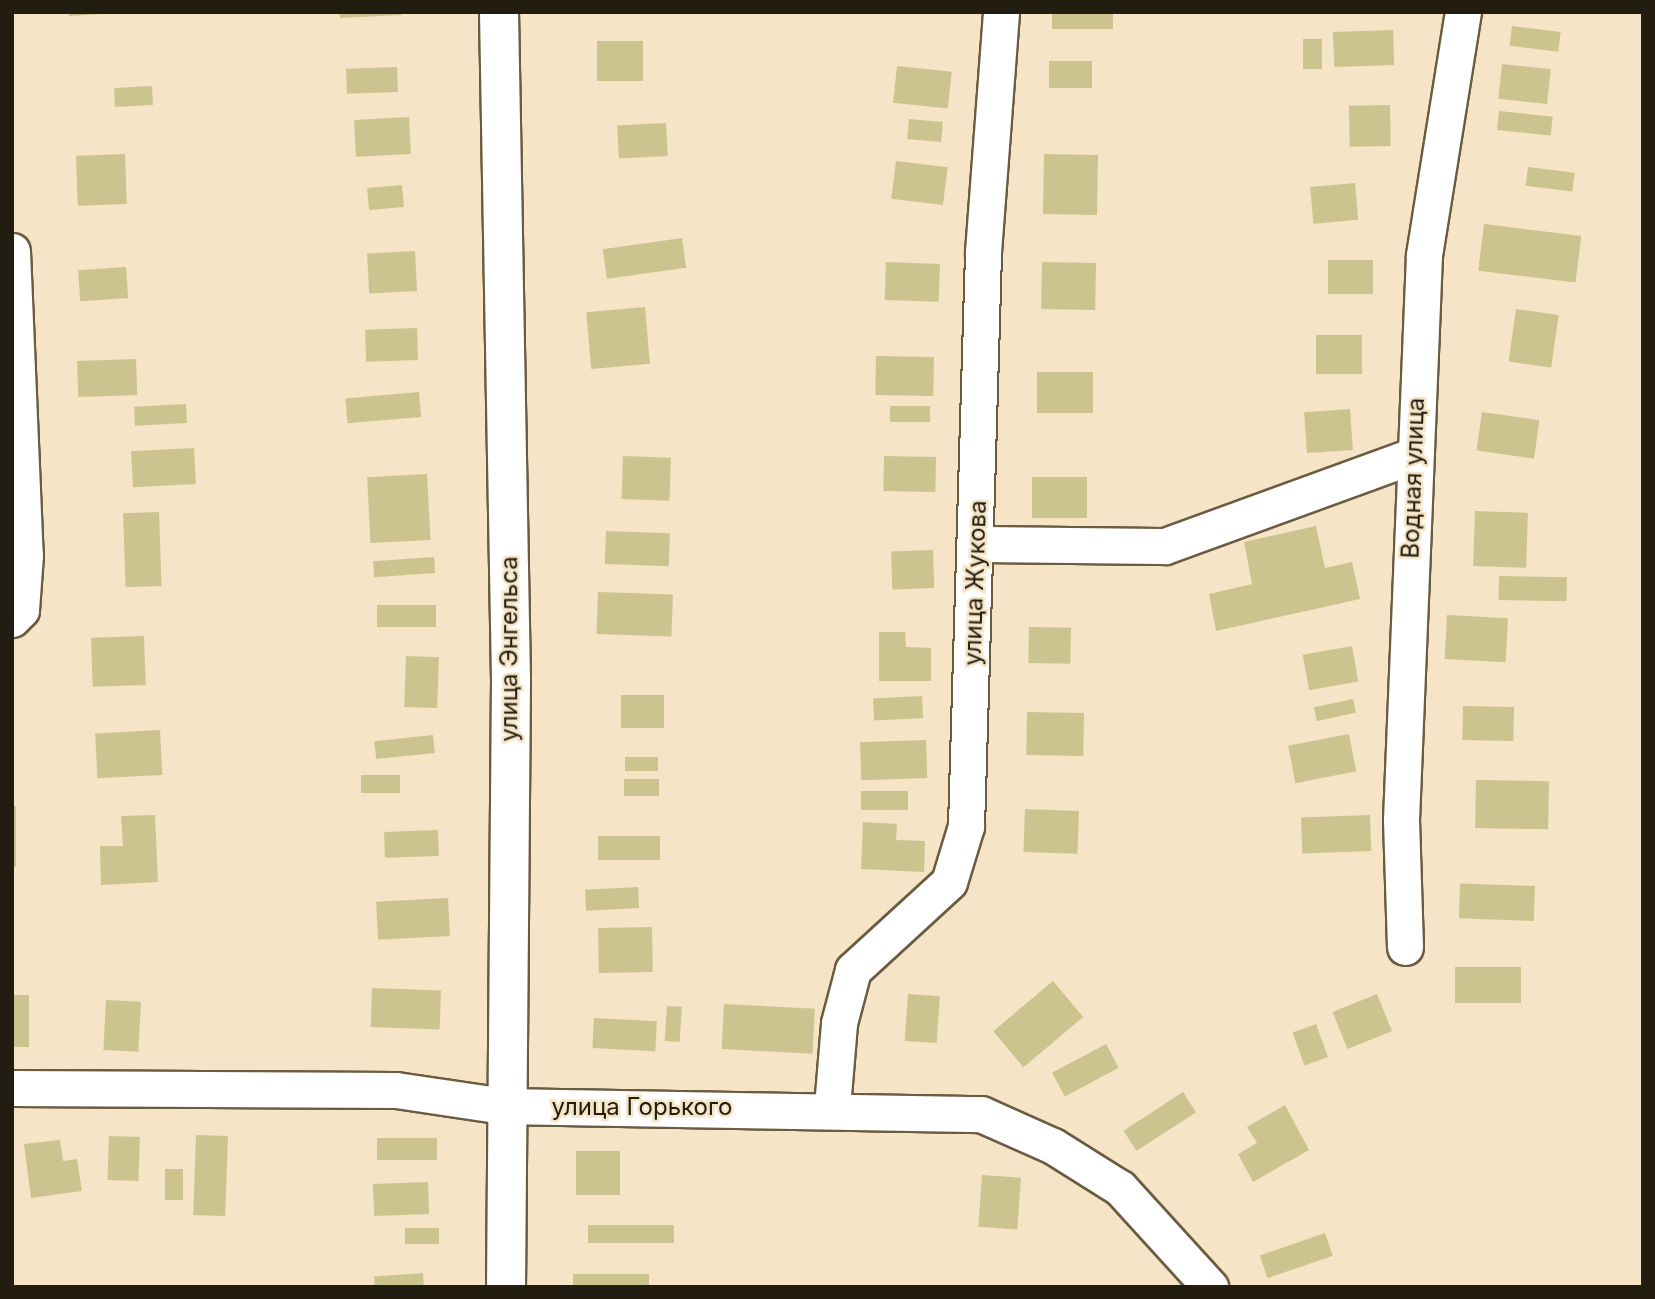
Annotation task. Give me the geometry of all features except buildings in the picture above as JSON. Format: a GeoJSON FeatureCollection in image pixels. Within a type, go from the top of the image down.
{"type":"FeatureCollection","features":[{"type":"Feature","properties":{"kind":"street","name":"улица Энгельса"},"geometry":{"type":"LineString","coordinates":[[499,12],[510,680],[505,1106],[506,1287]]}},
{"type":"Feature","properties":{"kind":"street","name":"улица Жукова"},"geometry":{"type":"LineString","coordinates":[[832,1107],[839,1023],[853,970],[949,882],[966,826],[977,544],[983,252],[1001,12]]}},
{"type":"Feature","properties":{"kind":"street","name":"Водная улица"},"geometry":{"type":"LineString","coordinates":[[1405,947],[1401,820],[1412,456],[1424,255],[1463,12]]}},
{"type":"Feature","properties":{"kind":"street"},"geometry":{"type":"LineString","coordinates":[[12,251],[25,555],[21,610],[12,619]]}},
{"type":"Feature","properties":{"kind":"street"},"geometry":{"type":"LineString","coordinates":[[977,544],[1165,546],[1412,456]]}},
{"type":"Feature","properties":{"kind":"street","name":"улица Горького"},"geometry":{"type":"LineString","coordinates":[[12,1088],[396,1090],[505,1106],[832,1107],[981,1114],[1053,1146],[1120,1188],[1210,1287]]}}]}
